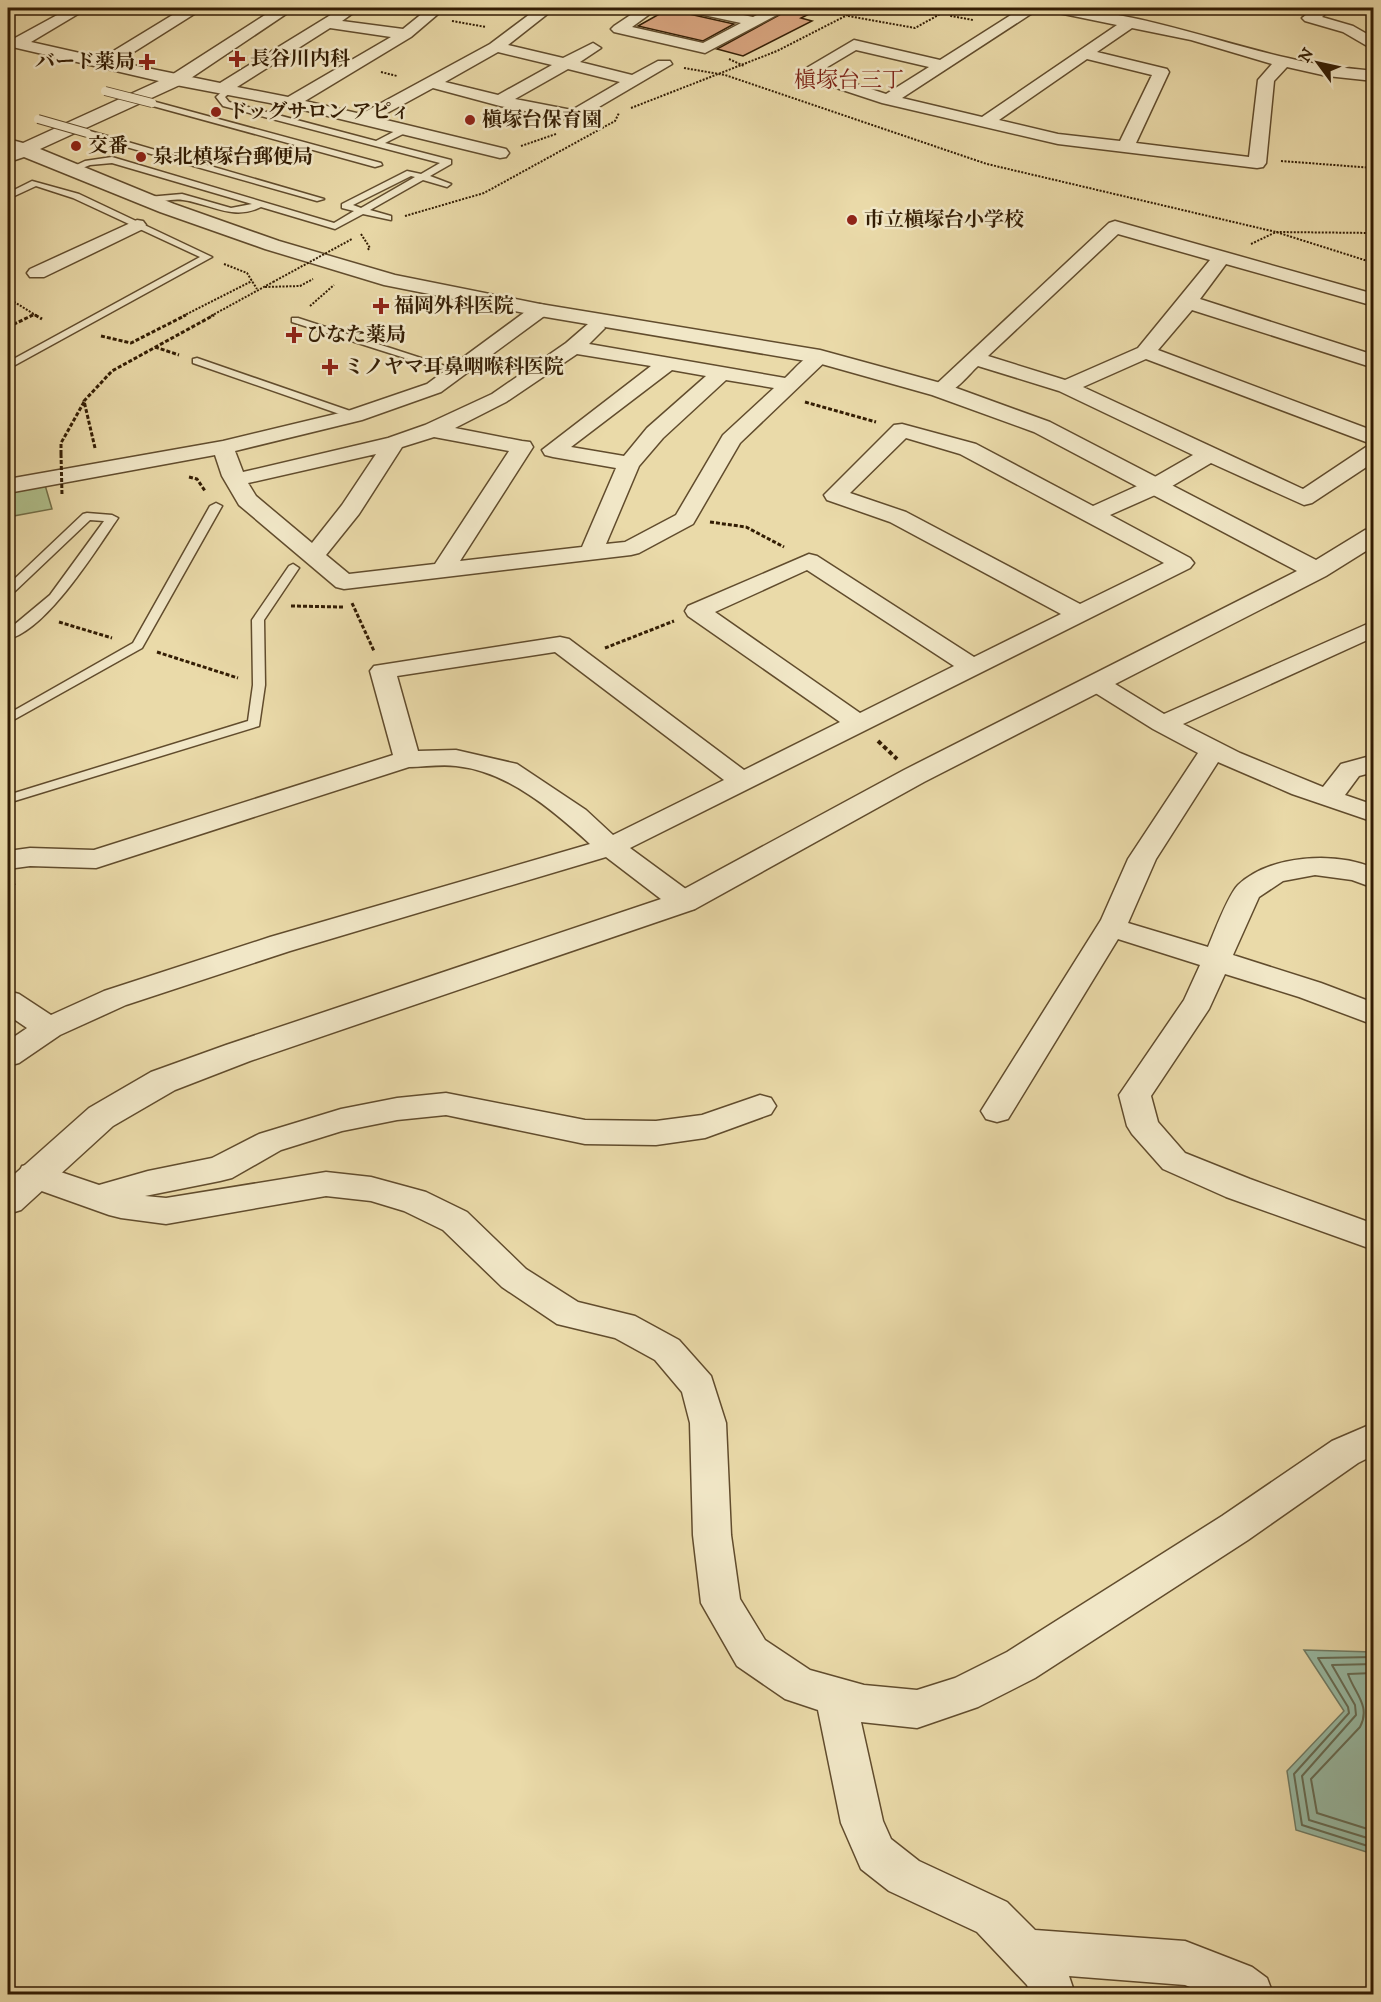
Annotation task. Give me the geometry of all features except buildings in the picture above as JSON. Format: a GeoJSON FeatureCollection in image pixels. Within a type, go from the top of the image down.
{"type":"FeatureCollection","features":[{"type":"Feature","properties":{"kind":"street"},"geometry":{"type":"LineString","coordinates":[[12,42],[80,8]]}},
{"type":"Feature","properties":{"kind":"street"},"geometry":{"type":"LineString","coordinates":[[105,63],[194,8]]}},
{"type":"Feature","properties":{"kind":"street"},"geometry":{"type":"LineString","coordinates":[[168,78],[272,8]]}},
{"type":"Feature","properties":{"kind":"street"},"geometry":{"type":"LineString","coordinates":[[13,149],[168,78],[287,8]]}},
{"type":"Feature","properties":{"kind":"street"},"geometry":{"type":"LineString","coordinates":[[225,89],[352,8]]}},
{"type":"Feature","properties":{"kind":"street"},"geometry":{"type":"LineString","coordinates":[[291,102],[406,34],[438,8]]}},
{"type":"Feature","properties":{"kind":"street"},"geometry":{"type":"LineString","coordinates":[[363,120],[496,47],[548,8]]}},
{"type":"Feature","properties":{"kind":"street"},"geometry":{"type":"LineString","coordinates":[[650,8],[619,29],[705,48],[782,8]]}},
{"type":"Feature","properties":{"kind":"street"},"geometry":{"type":"LineString","coordinates":[[690,8],[755,22]]}},
{"type":"Feature","properties":{"kind":"street"},"geometry":{"type":"LineString","coordinates":[[888,100],[1032,8]]}},
{"type":"Feature","properties":{"kind":"street"},"geometry":{"type":"LineString","coordinates":[[1054,8],[1194,36],[1283,62],[1327,72],[1374,76]]}},
{"type":"Feature","properties":{"kind":"street"},"geometry":{"type":"LineString","coordinates":[[1324,8],[1310,18],[1348,29],[1374,45]]}},
{"type":"Feature","properties":{"kind":"street"},"geometry":{"type":"LineString","coordinates":[[326,23],[406,34]]}},
{"type":"Feature","properties":{"kind":"street"},"geometry":{"type":"LineString","coordinates":[[984,123],[1130,23]]}},
{"type":"Feature","properties":{"kind":"street"},"geometry":{"type":"LineString","coordinates":[[12,42],[168,78],[291,102],[500,153]]}},
{"type":"Feature","properties":{"kind":"street"},"geometry":{"type":"LineString","coordinates":[[943,65],[854,45],[806,73],[888,100],[1058,139],[1257,163],[1266,80],[1283,62]]}},
{"type":"Feature","properties":{"kind":"street"},"geometry":{"type":"LineString","coordinates":[[496,47],[634,80]]}},
{"type":"Feature","properties":{"kind":"street"},"geometry":{"type":"LineString","coordinates":[[500,100],[593,48]]}},
{"type":"Feature","properties":{"kind":"street"},"geometry":{"type":"LineString","coordinates":[[1084,54],[1161,72],[1126,147]]}},
{"type":"Feature","properties":{"kind":"street"},"geometry":{"type":"LineString","coordinates":[[431,83],[575,116],[664,64]]}},
{"type":"Feature","properties":{"kind":"street"},"geometry":{"type":"LineString","coordinates":[[13,149],[272,245],[391,281],[540,310],[820,357],[940,390],[1041,427],[1317,571]]}},
{"type":"Feature","properties":{"kind":"street"},"geometry":{"type":"LineString","coordinates":[[37,273],[137,225]]}},
{"type":"Feature","properties":{"kind":"street"},"geometry":{"type":"LineString","coordinates":[[940,390],[1115,227],[1374,300]]}},
{"type":"Feature","properties":{"kind":"street"},"geometry":{"type":"LineString","coordinates":[[1066,387],[1145,352],[1222,258]]}},
{"type":"Feature","properties":{"kind":"street"},"geometry":{"type":"LineString","coordinates":[[1188,302],[1374,362]]}},
{"type":"Feature","properties":{"kind":"street"},"geometry":{"type":"LineString","coordinates":[[8,486],[223,447],[355,416],[434,388],[459,372],[540,310]]}},
{"type":"Feature","properties":{"kind":"street"},"geometry":{"type":"LineString","coordinates":[[235,480],[394,443],[433,430],[499,398],[573,347],[595,328]]}},
{"type":"Feature","properties":{"kind":"street"},"geometry":{"type":"LineString","coordinates":[[573,347],[722,373],[786,390]]}},
{"type":"Feature","properties":{"kind":"street"},"geometry":{"type":"LineString","coordinates":[[1145,352],[1374,439]]}},
{"type":"Feature","properties":{"kind":"street"},"geometry":{"type":"LineString","coordinates":[[223,447],[235,480],[247,500],[344,582],[631,548],[685,519],[731,440],[820,357]]}},
{"type":"Feature","properties":{"kind":"street"},"geometry":{"type":"LineString","coordinates":[[974,358],[1066,387],[1304,498],[1374,452]]}},
{"type":"Feature","properties":{"kind":"street"},"geometry":{"type":"LineString","coordinates":[[553,450],[668,363]]}},
{"type":"Feature","properties":{"kind":"street"},"geometry":{"type":"LineString","coordinates":[[590,554],[629,464],[655,433],[722,373]]}},
{"type":"Feature","properties":{"kind":"street"},"geometry":{"type":"LineString","coordinates":[[433,430],[629,464]]}},
{"type":"Feature","properties":{"kind":"street"},"geometry":{"type":"LineString","coordinates":[[8,1054],[48,1028],[115,998],[258,951],[610,847],[741,780],[971,666],[1080,614],[1182,563],[968,449],[902,430],[835,495],[898,517],[1080,614]]}},
{"type":"Feature","properties":{"kind":"street"},"geometry":{"type":"LineString","coordinates":[[314,555],[351,509],[394,443]]}},
{"type":"Feature","properties":{"kind":"street"},"geometry":{"type":"LineString","coordinates":[[442,571],[522,447]]}},
{"type":"Feature","properties":{"kind":"street"},"geometry":{"type":"LineString","coordinates":[[1092,515],[1154,487],[1210,454]]}},
{"type":"Feature","properties":{"kind":"street"},"geometry":{"type":"LineString","coordinates":[[8,1200],[101,1117],[163,1081],[238,1053],[684,902],[914,776],[1317,571],[1374,535]]}},
{"type":"Feature","properties":{"kind":"street"},"geometry":{"type":"LineString","coordinates":[[698,611],[809,561],[971,666]]}},
{"type":"Feature","properties":{"kind":"street"},"geometry":{"type":"LineString","coordinates":[[698,611],[858,723]]}},
{"type":"Feature","properties":{"kind":"street"},"geometry":{"type":"LineString","coordinates":[[1162,724],[1374,628]]}},
{"type":"Feature","properties":{"kind":"street"},"geometry":{"type":"LineString","coordinates":[[407,759],[383,671],[560,644],[741,780]]}},
{"type":"Feature","properties":{"kind":"street"},"geometry":{"type":"LineString","coordinates":[[1098,684],[1162,724],[1268,776],[1374,814]]}},
{"type":"Feature","properties":{"kind":"street"},"geometry":{"type":"LineString","coordinates":[[997,1111],[1111,927],[1143,859],[1214,749]]}},
{"type":"Feature","properties":{"kind":"street"},"geometry":{"type":"LineString","coordinates":[[8,860],[96,859],[407,759],[456,758],[508,770],[576,816],[610,847],[684,902]]}},
{"type":"Feature","properties":{"kind":"street"},"geometry":{"type":"LineString","coordinates":[[1328,798],[1350,770],[1374,763]]}},
{"type":"Feature","properties":{"kind":"street"},"geometry":{"type":"LineString","coordinates":[[1374,879],[1358,872],[1315,866],[1275,873],[1247,892],[1197,1002],[1168,1049],[1135,1095],[1143,1126],[1174,1161],[1238,1188],[1374,1237]]}},
{"type":"Feature","properties":{"kind":"street"},"geometry":{"type":"LineString","coordinates":[[1111,927],[1310,990],[1374,1015]]}},
{"type":"Feature","properties":{"kind":"street"},"geometry":{"type":"LineString","coordinates":[[8,1001],[48,1028]]}},
{"type":"Feature","properties":{"kind":"street"},"geometry":{"type":"LineString","coordinates":[[97,1198],[148,1183],[220,1169],[270,1142],[341,1120],[397,1109],[446,1104],[585,1132],[656,1133],[705,1126],[760,1106]]}},
{"type":"Feature","properties":{"kind":"street"},"geometry":{"type":"LineString","coordinates":[[34,1175],[121,1206],[166,1211],[326,1184],[371,1189],[414,1201],[455,1221],[514,1278],[568,1314],[623,1326],[668,1350],[698,1386],[708,1423],[712,1535],[721,1603],[751,1653],[799,1686],[864,1704],[917,1709],[964,1694],[1021,1665],[1235,1528],[1345,1452],[1374,1438]]}},
{"type":"Feature","properties":{"kind":"street"},"geometry":{"type":"LineString","coordinates":[[835,1696],[862,1823],[876,1854],[904,1876],[992,1917],[1045,1971],[1053,1995]]}},
{"type":"Feature","properties":{"kind":"street"},"geometry":{"type":"LineString","coordinates":[[1025,1951],[1185,1963],[1236,1983],[1251,1995]]}},
{"type":"Feature","properties":{"kind":"lane"},"geometry":{"type":"LineString","coordinates":[[70,170],[88,163],[112,160],[335,226],[448,162],[226,104],[220,98],[225,89]]}},
{"type":"Feature","properties":{"kind":"lane"},"geometry":{"type":"LineString","coordinates":[[105,91],[378,165]]}},
{"type":"Feature","properties":{"kind":"lane"},"geometry":{"type":"LineString","coordinates":[[38,119],[320,199]]}},
{"type":"Feature","properties":{"kind":"lane"},"geometry":{"type":"LineString","coordinates":[[358,159],[404,130]]}},
{"type":"Feature","properties":{"kind":"lane"},"geometry":{"type":"LineString","coordinates":[[113,149],[125,144]]}},
{"type":"Feature","properties":{"kind":"lane"},"geometry":{"type":"LineString","coordinates":[[388,218],[345,206],[410,173],[447,184]]}},
{"type":"Feature","properties":{"kind":"lane"},"geometry":{"type":"LineString","coordinates":[[8,196],[35,183],[76,196],[207,257]]}},
{"type":"Feature","properties":{"kind":"lane"},"geometry":{"type":"LineString","coordinates":[[148,200],[180,197],[235,212],[265,206],[298,192]]}},
{"type":"Feature","properties":{"kind":"lane"},"geometry":{"type":"LineString","coordinates":[[8,366],[207,257]]}},
{"type":"Feature","properties":{"kind":"lane"},"geometry":{"type":"LineString","coordinates":[[295,320],[459,372]]}},
{"type":"Feature","properties":{"kind":"lane"},"geometry":{"type":"LineString","coordinates":[[196,361],[355,416]]}},
{"type":"Feature","properties":{"kind":"lane"},"geometry":{"type":"LineString","coordinates":[[8,719],[138,645],[216,506]]}},
{"type":"Feature","properties":{"kind":"lane"},"geometry":{"type":"LineString","coordinates":[[8,591],[87,516],[112,518],[62,591],[26,624],[8,635]]}},
{"type":"Feature","properties":{"kind":"lane"},"geometry":{"type":"LineString","coordinates":[[8,799],[254,723],[259,685],[258,620],[293,568]]}},
{"type":"Feature","properties":{"kind":"path"},"geometry":{"type":"LineString","coordinates":[[861,8],[787,47],[725,75],[987,164],[1276,232],[1374,263]]}},
{"type":"Feature","properties":{"kind":"path"},"geometry":{"type":"LineString","coordinates":[[847,16],[915,28],[951,8]]}},
{"type":"Feature","properties":{"kind":"path"},"geometry":{"type":"LineString","coordinates":[[354,66],[431,83]]}},
{"type":"Feature","properties":{"kind":"path"},"geometry":{"type":"LineString","coordinates":[[1259,159],[1374,168]]}},
{"type":"Feature","properties":{"kind":"path"},"geometry":{"type":"LineString","coordinates":[[1276,232],[1374,233]]}},
{"type":"Feature","properties":{"kind":"path"},"geometry":{"type":"LineString","coordinates":[[265,287],[352,239]]}},
{"type":"Feature","properties":{"kind":"path"},"geometry":{"type":"LineString","coordinates":[[207,257],[247,273],[257,289]]}},
{"type":"Feature","properties":{"kind":"path"},"geometry":{"type":"LineString","coordinates":[[62,495],[61,443],[84,401],[112,371],[257,289],[300,286],[346,267]]}},
{"type":"Feature","properties":{"kind":"path"},"geometry":{"type":"LineString","coordinates":[[295,320],[346,267]]}},
{"type":"Feature","properties":{"kind":"path"},"geometry":{"type":"LineString","coordinates":[[75,329],[131,343],[252,281]]}},
{"type":"Feature","properties":{"kind":"path"},"geometry":{"type":"LineString","coordinates":[[8,298],[42,319]]}},
{"type":"Feature","properties":{"kind":"path"},"geometry":{"type":"LineString","coordinates":[[8,327],[34,314]]}},
{"type":"Feature","properties":{"kind":"path"},"geometry":{"type":"LineString","coordinates":[[154,347],[196,361]]}},
{"type":"Feature","properties":{"kind":"path"},"geometry":{"type":"LineString","coordinates":[[786,390],[902,430]]}},
{"type":"Feature","properties":{"kind":"path"},"geometry":{"type":"LineString","coordinates":[[84,401],[95,449],[106,448]]}},
{"type":"Feature","properties":{"kind":"path"},"geometry":{"type":"LineString","coordinates":[[685,519],[746,527],[809,561]]}},
{"type":"Feature","properties":{"kind":"path"},"geometry":{"type":"LineString","coordinates":[[266,606],[353,607]]}},
{"type":"Feature","properties":{"kind":"path"},"geometry":{"type":"LineString","coordinates":[[579,658],[698,611]]}},
{"type":"Feature","properties":{"kind":"path"},"geometry":{"type":"LineString","coordinates":[[858,723],[914,776]]}},
{"type":"Feature","properties":{"kind":"shaded area"},"geometry":{"type":"Polygon","coordinates":[[[45,485],[52,509],[8,517],[8,491],[45,485]]]}},
{"type":"Feature","properties":{"kind":"water"},"geometry":{"type":"Polygon","coordinates":[[[1304,1650],[1373,1652],[1373,1854],[1296,1830],[1287,1771],[1344,1711],[1304,1650]]]}},
{"type":"Feature","properties":{"kind":"place","name":"長谷川内科"},"geometry":{"type":"Point","coordinates":[237,59]}},
{"type":"Feature","properties":{"kind":"place","name":"バード薬局"},"geometry":{"type":"Point","coordinates":[147,62]}},
{"type":"Feature","properties":{"kind":"place","name":"ドッグサロン アピィ"},"geometry":{"type":"Point","coordinates":[216,112]}},
{"type":"Feature","properties":{"kind":"place","name":"槇塚台保育園"},"geometry":{"type":"Point","coordinates":[470,120]}},
{"type":"Feature","properties":{"kind":"place","name":"交番"},"geometry":{"type":"Point","coordinates":[76,146]}},
{"type":"Feature","properties":{"kind":"place","name":"泉北槙塚台郵便局"},"geometry":{"type":"Point","coordinates":[141,157]}},
{"type":"Feature","properties":{"kind":"place","name":"市立槇塚台小学校"},"geometry":{"type":"Point","coordinates":[852,220]}},
{"type":"Feature","properties":{"kind":"place","name":"福岡外科医院"},"geometry":{"type":"Point","coordinates":[381,306]}},
{"type":"Feature","properties":{"kind":"place","name":"ひなた薬局"},"geometry":{"type":"Point","coordinates":[294,335]}},
{"type":"Feature","properties":{"kind":"place","name":"ミノヤマ耳鼻咽喉科医院"},"geometry":{"type":"Point","coordinates":[330,367]}},
{"type":"Feature","properties":{"kind":"district","name":"槇塚台三丁"},"geometry":{"type":"Point","coordinates":[849,80]}}]}
